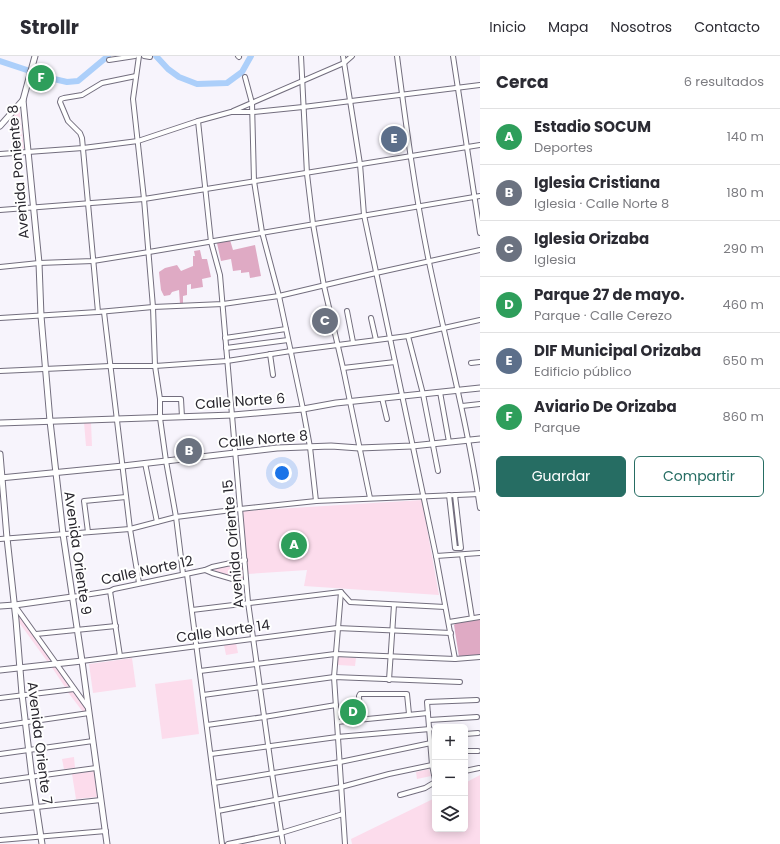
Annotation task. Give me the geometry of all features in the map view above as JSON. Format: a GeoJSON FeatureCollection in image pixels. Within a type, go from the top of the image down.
{"type":"FeatureCollection","features":[{"type":"Feature","properties":{"kind":"street","name":"Avenida Poniente 8"},"geometry":{"type":"LineString","coordinates":[[34,56],[30,77],[23,100],[32,208],[39,263]]}},
{"type":"Feature","properties":{"kind":"street"},"geometry":{"type":"LineString","coordinates":[[109,60],[135,56]]}},
{"type":"Feature","properties":{"kind":"street"},"geometry":{"type":"LineString","coordinates":[[139,56],[133,99],[149,252],[155,366],[160,399],[160,418],[192,610],[222,844]]}},
{"type":"Feature","properties":{"kind":"street"},"geometry":{"type":"LineString","coordinates":[[144,56],[150,57]]}},
{"type":"Feature","properties":{"kind":"street"},"geometry":{"type":"LineString","coordinates":[[301,56],[307,174],[313,224],[324,286],[370,498]]}},
{"type":"Feature","properties":{"kind":"street"},"geometry":{"type":"LineString","coordinates":[[343,56],[360,164],[364,214],[422,496],[436,556],[455,660]]}},
{"type":"Feature","properties":{"kind":"street"},"geometry":{"type":"LineString","coordinates":[[0,154],[83,148],[138,141],[198,121],[231,112],[344,64],[352,56]]}},
{"type":"Feature","properties":{"kind":"street"},"geometry":{"type":"LineString","coordinates":[[397,56],[405,123],[418,206],[443,329],[469,440],[479,494],[480,508]]}},
{"type":"Feature","properties":{"kind":"street"},"geometry":{"type":"LineString","coordinates":[[453,56],[480,233]]}},
{"type":"Feature","properties":{"kind":"street"},"geometry":{"type":"LineString","coordinates":[[98,312],[89,204],[81,135],[68,121],[60,102],[61,99],[82,94],[102,83],[136,76]]}},
{"type":"Feature","properties":{"kind":"street"},"geometry":{"type":"LineString","coordinates":[[245,77],[253,112],[254,181],[262,232],[279,296],[303,409],[310,447],[316,501]]}},
{"type":"Feature","properties":{"kind":"street"},"geometry":{"type":"LineString","coordinates":[[231,112],[253,112],[350,102],[480,85]]}},
{"type":"Feature","properties":{"kind":"street"},"geometry":{"type":"LineString","coordinates":[[0,126],[23,100]]}},
{"type":"Feature","properties":{"kind":"street","name":"Avenida Oriente 15"},"geometry":{"type":"LineString","coordinates":[[198,121],[211,242],[220,275],[248,602],[283,844]]}},
{"type":"Feature","properties":{"kind":"street"},"geometry":{"type":"LineString","coordinates":[[0,210],[144,199],[480,145]]}},
{"type":"Feature","properties":{"kind":"street"},"geometry":{"type":"LineString","coordinates":[[0,266],[93,261],[211,242],[364,214],[480,196]]}},
{"type":"Feature","properties":{"kind":"street"},"geometry":{"type":"LineString","coordinates":[[0,318],[104,312],[153,307],[223,304],[279,296],[480,250]]}},
{"type":"Feature","properties":{"kind":"street","name":"Avenida Oriente 9"},"geometry":{"type":"LineString","coordinates":[[39,263],[41,316],[55,473],[107,844]]}},
{"type":"Feature","properties":{"kind":"street"},"geometry":{"type":"LineString","coordinates":[[347,311],[353,342]]}},
{"type":"Feature","properties":{"kind":"street"},"geometry":{"type":"LineString","coordinates":[[104,312],[130,529],[139,583]]}},
{"type":"Feature","properties":{"kind":"street"},"geometry":{"type":"LineString","coordinates":[[371,318],[376,340]]}},
{"type":"Feature","properties":{"kind":"street"},"geometry":{"type":"LineString","coordinates":[[0,371],[46,368],[155,366],[227,361],[353,342],[408,336],[480,320]]}},
{"type":"Feature","properties":{"kind":"street"},"geometry":{"type":"LineString","coordinates":[[225,338],[286,329]]}},
{"type":"Feature","properties":{"kind":"street"},"geometry":{"type":"LineString","coordinates":[[408,336],[423,394],[438,471]]}},
{"type":"Feature","properties":{"kind":"street"},"geometry":{"type":"LineString","coordinates":[[226,348],[288,340]]}},
{"type":"Feature","properties":{"kind":"street"},"geometry":{"type":"LineString","coordinates":[[270,354],[273,375]]}},
{"type":"Feature","properties":{"kind":"street"},"geometry":{"type":"LineString","coordinates":[[343,368],[395,362]]}},
{"type":"Feature","properties":{"kind":"street"},"geometry":{"type":"LineString","coordinates":[[471,363],[480,362]]}},
{"type":"Feature","properties":{"kind":"street","name":"Calle Norte 6"},"geometry":{"type":"LineString","coordinates":[[0,423],[233,415],[303,409],[350,401],[480,388]]}},
{"type":"Feature","properties":{"kind":"street"},"geometry":{"type":"LineString","coordinates":[[440,392],[449,442]]}},
{"type":"Feature","properties":{"kind":"street"},"geometry":{"type":"LineString","coordinates":[[382,398],[386,419]]}},
{"type":"Feature","properties":{"kind":"street"},"geometry":{"type":"LineString","coordinates":[[160,399],[181,399],[182,417]]}},
{"type":"Feature","properties":{"kind":"street"},"geometry":{"type":"LineString","coordinates":[[462,406],[480,404]]}},
{"type":"Feature","properties":{"kind":"street","name":"Calle Norte 8"},"geometry":{"type":"LineString","coordinates":[[1,478],[235,454],[277,448],[331,446],[359,448],[412,446],[480,439]]}},
{"type":"Feature","properties":{"kind":"street","name":"Avenida Oriente 7"},"geometry":{"type":"LineString","coordinates":[[0,454],[1,478],[15,606],[19,668],[28,750],[42,844]]}},
{"type":"Feature","properties":{"kind":"street"},"geometry":{"type":"LineString","coordinates":[[145,463],[157,522]]}},
{"type":"Feature","properties":{"kind":"street"},"geometry":{"type":"LineString","coordinates":[[0,539],[130,529],[176,517],[240,508],[316,501],[479,494]]}},
{"type":"Feature","properties":{"kind":"street"},"geometry":{"type":"LineString","coordinates":[[449,495],[456,548],[461,548],[455,495]]}},
{"type":"Feature","properties":{"kind":"street"},"geometry":{"type":"LineString","coordinates":[[88,532],[84,501],[126,497]]}},
{"type":"Feature","properties":{"kind":"street"},"geometry":{"type":"LineString","coordinates":[[453,525],[458,524]]}},
{"type":"Feature","properties":{"kind":"street"},"geometry":{"type":"LineString","coordinates":[[436,556],[480,554]]}},
{"type":"Feature","properties":{"kind":"street"},"geometry":{"type":"LineString","coordinates":[[462,555],[472,618]]}},
{"type":"Feature","properties":{"kind":"street","name":"Calle Norte 12"},"geometry":{"type":"LineString","coordinates":[[0,606],[15,606],[110,591],[139,583],[205,570],[212,566],[245,560]]}},
{"type":"Feature","properties":{"kind":"street"},"geometry":{"type":"LineString","coordinates":[[212,566],[212,573]]}},
{"type":"Feature","properties":{"kind":"street","name":"Calle Norte 12"},"geometry":{"type":"LineString","coordinates":[[205,570],[246,583]]}},
{"type":"Feature","properties":{"kind":"street"},"geometry":{"type":"LineString","coordinates":[[110,591],[120,656]]}},
{"type":"Feature","properties":{"kind":"street"},"geometry":{"type":"LineString","coordinates":[[341,592],[350,602],[445,608]]}},
{"type":"Feature","properties":{"kind":"street"},"geometry":{"type":"LineString","coordinates":[[192,610],[248,602],[341,592]]}},
{"type":"Feature","properties":{"kind":"street"},"geometry":{"type":"LineString","coordinates":[[341,592],[334,677],[344,844]]}},
{"type":"Feature","properties":{"kind":"street"},"geometry":{"type":"LineString","coordinates":[[389,680],[394,604]]}},
{"type":"Feature","properties":{"kind":"street"},"geometry":{"type":"LineString","coordinates":[[0,726],[88,710],[15,606]]}},
{"type":"Feature","properties":{"kind":"street"},"geometry":{"type":"LineString","coordinates":[[449,622],[480,617]]}},
{"type":"Feature","properties":{"kind":"street"},"geometry":{"type":"LineString","coordinates":[[36,634],[116,626]]}},
{"type":"Feature","properties":{"kind":"street","name":"Calle Norte 14"},"geometry":{"type":"LineString","coordinates":[[0,670],[197,647],[253,638],[337,628],[451,633]]}},
{"type":"Feature","properties":{"kind":"street"},"geometry":{"type":"LineString","coordinates":[[200,671],[335,654],[455,660],[480,657]]}},
{"type":"Feature","properties":{"kind":"street"},"geometry":{"type":"LineString","coordinates":[[203,695],[334,677],[460,682]]}},
{"type":"Feature","properties":{"kind":"street"},"geometry":{"type":"LineString","coordinates":[[0,698],[22,694],[74,689]]}},
{"type":"Feature","properties":{"kind":"street"},"geometry":{"type":"LineString","coordinates":[[360,720],[359,695],[407,694],[409,714]]}},
{"type":"Feature","properties":{"kind":"street"},"geometry":{"type":"LineString","coordinates":[[432,734],[430,729],[427,702],[477,700]]}},
{"type":"Feature","properties":{"kind":"street"},"geometry":{"type":"LineString","coordinates":[[207,725],[336,705]]}},
{"type":"Feature","properties":{"kind":"street"},"geometry":{"type":"LineString","coordinates":[[337,722],[428,712]]}},
{"type":"Feature","properties":{"kind":"street"},"geometry":{"type":"LineString","coordinates":[[429,720],[477,717]]}},
{"type":"Feature","properties":{"kind":"street"},"geometry":{"type":"LineString","coordinates":[[211,754],[337,737],[430,729]]}},
{"type":"Feature","properties":{"kind":"street"},"geometry":{"type":"LineString","coordinates":[[468,734],[478,733]]}},
{"type":"Feature","properties":{"kind":"street"},"geometry":{"type":"LineString","coordinates":[[0,754],[93,740]]}},
{"type":"Feature","properties":{"kind":"street"},"geometry":{"type":"LineString","coordinates":[[432,740],[432,748]]}},
{"type":"Feature","properties":{"kind":"street"},"geometry":{"type":"LineString","coordinates":[[214,783],[340,762],[431,743]]}},
{"type":"Feature","properties":{"kind":"street"},"geometry":{"type":"LineString","coordinates":[[468,751],[478,751]]}},
{"type":"Feature","properties":{"kind":"street"},"geometry":{"type":"LineString","coordinates":[[218,811],[341,787],[432,766]]}},
{"type":"Feature","properties":{"kind":"street"},"geometry":{"type":"LineString","coordinates":[[0,781],[32,778],[96,768]]}},
{"type":"Feature","properties":{"kind":"street"},"geometry":{"type":"LineString","coordinates":[[468,770],[479,768]]}},
{"type":"Feature","properties":{"kind":"street"},"geometry":{"type":"LineString","coordinates":[[400,795],[425,788],[432,783]]}},
{"type":"Feature","properties":{"kind":"street"},"geometry":{"type":"LineString","coordinates":[[0,811],[101,800]]}},
{"type":"Feature","properties":{"kind":"street"},"geometry":{"type":"LineString","coordinates":[[228,844],[282,834],[343,814]]}},
{"type":"Feature","properties":{"kind":"street"},"geometry":{"type":"LineString","coordinates":[[0,840],[106,831]]}},
{"type":"Feature","properties":{"kind":"shaded area"},"geometry":{"type":"Polygon","coordinates":[[[41,75],[55,86],[36,81],[37,76],[41,75]]]}},
{"type":"Feature","properties":{"kind":"shaded area"},"geometry":{"type":"Polygon","coordinates":[[[19,105],[24,149],[12,149],[9,119],[19,105]]]}},
{"type":"Feature","properties":{"kind":"shaded area"},"geometry":{"type":"Polygon","coordinates":[[[397,126],[399,134],[383,137],[382,129],[397,126]]]}},
{"type":"Feature","properties":{"kind":"shaded area"},"geometry":{"type":"Polygon","coordinates":[[[230,240],[233,250],[255,245],[261,276],[250,278],[249,272],[241,273],[241,270],[233,271],[231,259],[221,261],[217,243],[230,240]]]}},
{"type":"Feature","properties":{"kind":"shaded area"},"geometry":{"type":"Polygon","coordinates":[[[200,250],[202,259],[207,259],[211,277],[202,279],[203,287],[191,289],[191,284],[187,285],[187,295],[183,296],[183,303],[180,304],[179,290],[172,292],[170,295],[164,296],[161,290],[159,272],[165,268],[177,265],[181,271],[193,266],[193,256],[195,256],[194,251],[200,250]]]}},
{"type":"Feature","properties":{"kind":"shaded area"},"geometry":{"type":"Polygon","coordinates":[[[84,422],[91,422],[92,446],[86,446],[84,422]]]}},
{"type":"Feature","properties":{"kind":"shaded area"},"geometry":{"type":"Polygon","coordinates":[[[422,500],[439,595],[304,586],[307,570],[247,574],[243,511],[422,500]]]}},
{"type":"Feature","properties":{"kind":"shaded area"},"geometry":{"type":"Polygon","coordinates":[[[240,563],[243,566],[244,577],[242,579],[215,571],[216,568],[240,563]]]}},
{"type":"Feature","properties":{"kind":"shaded area"},"geometry":{"type":"Polygon","coordinates":[[[18,614],[52,660],[47,661],[18,621],[18,614]]]}},
{"type":"Feature","properties":{"kind":"shaded area"},"geometry":{"type":"Polygon","coordinates":[[[480,619],[480,655],[459,657],[454,625],[456,623],[480,619]]]}},
{"type":"Feature","properties":{"kind":"shaded area"},"geometry":{"type":"Polygon","coordinates":[[[236,643],[238,653],[226,655],[224,645],[236,643]]]}},
{"type":"Feature","properties":{"kind":"shaded area"},"geometry":{"type":"Polygon","coordinates":[[[338,657],[356,658],[355,666],[338,665],[338,657]]]}},
{"type":"Feature","properties":{"kind":"shaded area"},"geometry":{"type":"Polygon","coordinates":[[[132,658],[136,687],[93,693],[89,664],[132,658]]]}},
{"type":"Feature","properties":{"kind":"shaded area"},"geometry":{"type":"Polygon","coordinates":[[[56,665],[70,686],[65,687],[51,666],[56,665]]]}},
{"type":"Feature","properties":{"kind":"shaded area"},"geometry":{"type":"Polygon","coordinates":[[[192,679],[199,734],[162,739],[155,684],[192,679]]]}},
{"type":"Feature","properties":{"kind":"shaded area"},"geometry":{"type":"Polygon","coordinates":[[[67,691],[72,691],[86,711],[83,712],[67,691]]]}},
{"type":"Feature","properties":{"kind":"shaded area"},"geometry":{"type":"Polygon","coordinates":[[[358,708],[358,716],[349,717],[348,709],[358,708]]]}},
{"type":"Feature","properties":{"kind":"shaded area"},"geometry":{"type":"Polygon","coordinates":[[[74,757],[75,768],[64,769],[62,759],[74,757]]]}},
{"type":"Feature","properties":{"kind":"shaded area"},"geometry":{"type":"Polygon","coordinates":[[[429,769],[431,776],[417,779],[416,772],[429,769]]]}},
{"type":"Feature","properties":{"kind":"shaded area"},"geometry":{"type":"Polygon","coordinates":[[[94,771],[97,797],[76,799],[72,774],[94,771]]]}},
{"type":"Feature","properties":{"kind":"shaded area"},"geometry":{"type":"Polygon","coordinates":[[[480,775],[480,844],[352,844],[351,839],[432,799],[432,832],[468,832],[468,781],[480,775]]]}},
{"type":"Feature","properties":{"kind":"waterway"},"geometry":{"type":"LineString","coordinates":[[0,61],[67,82],[78,81],[108,56]]}},
{"type":"Feature","properties":{"kind":"waterway"},"geometry":{"type":"LineString","coordinates":[[156,56],[168,69],[179,77],[197,84],[227,83],[242,72],[251,56]]}},
{"type":"Feature","properties":{"kind":"place","name":"Aviario De Orizaba"},"geometry":{"type":"Point","coordinates":[41,78]}},
{"type":"Feature","properties":{"kind":"place","name":"DIF Municipal Orizaba"},"geometry":{"type":"Point","coordinates":[394,139]}},
{"type":"Feature","properties":{"kind":"place","name":"Iglesia Orizaba"},"geometry":{"type":"Point","coordinates":[325,321]}},
{"type":"Feature","properties":{"kind":"place","name":"Iglesia Cristiana"},"geometry":{"type":"Point","coordinates":[189,451]}},
{"type":"Feature","properties":{"kind":"place","name":"Estadio SOCUM"},"geometry":{"type":"Point","coordinates":[294,545]}},
{"type":"Feature","properties":{"kind":"place","name":"Parque 27 de mayo."},"geometry":{"type":"Point","coordinates":[353,712]}}]}
